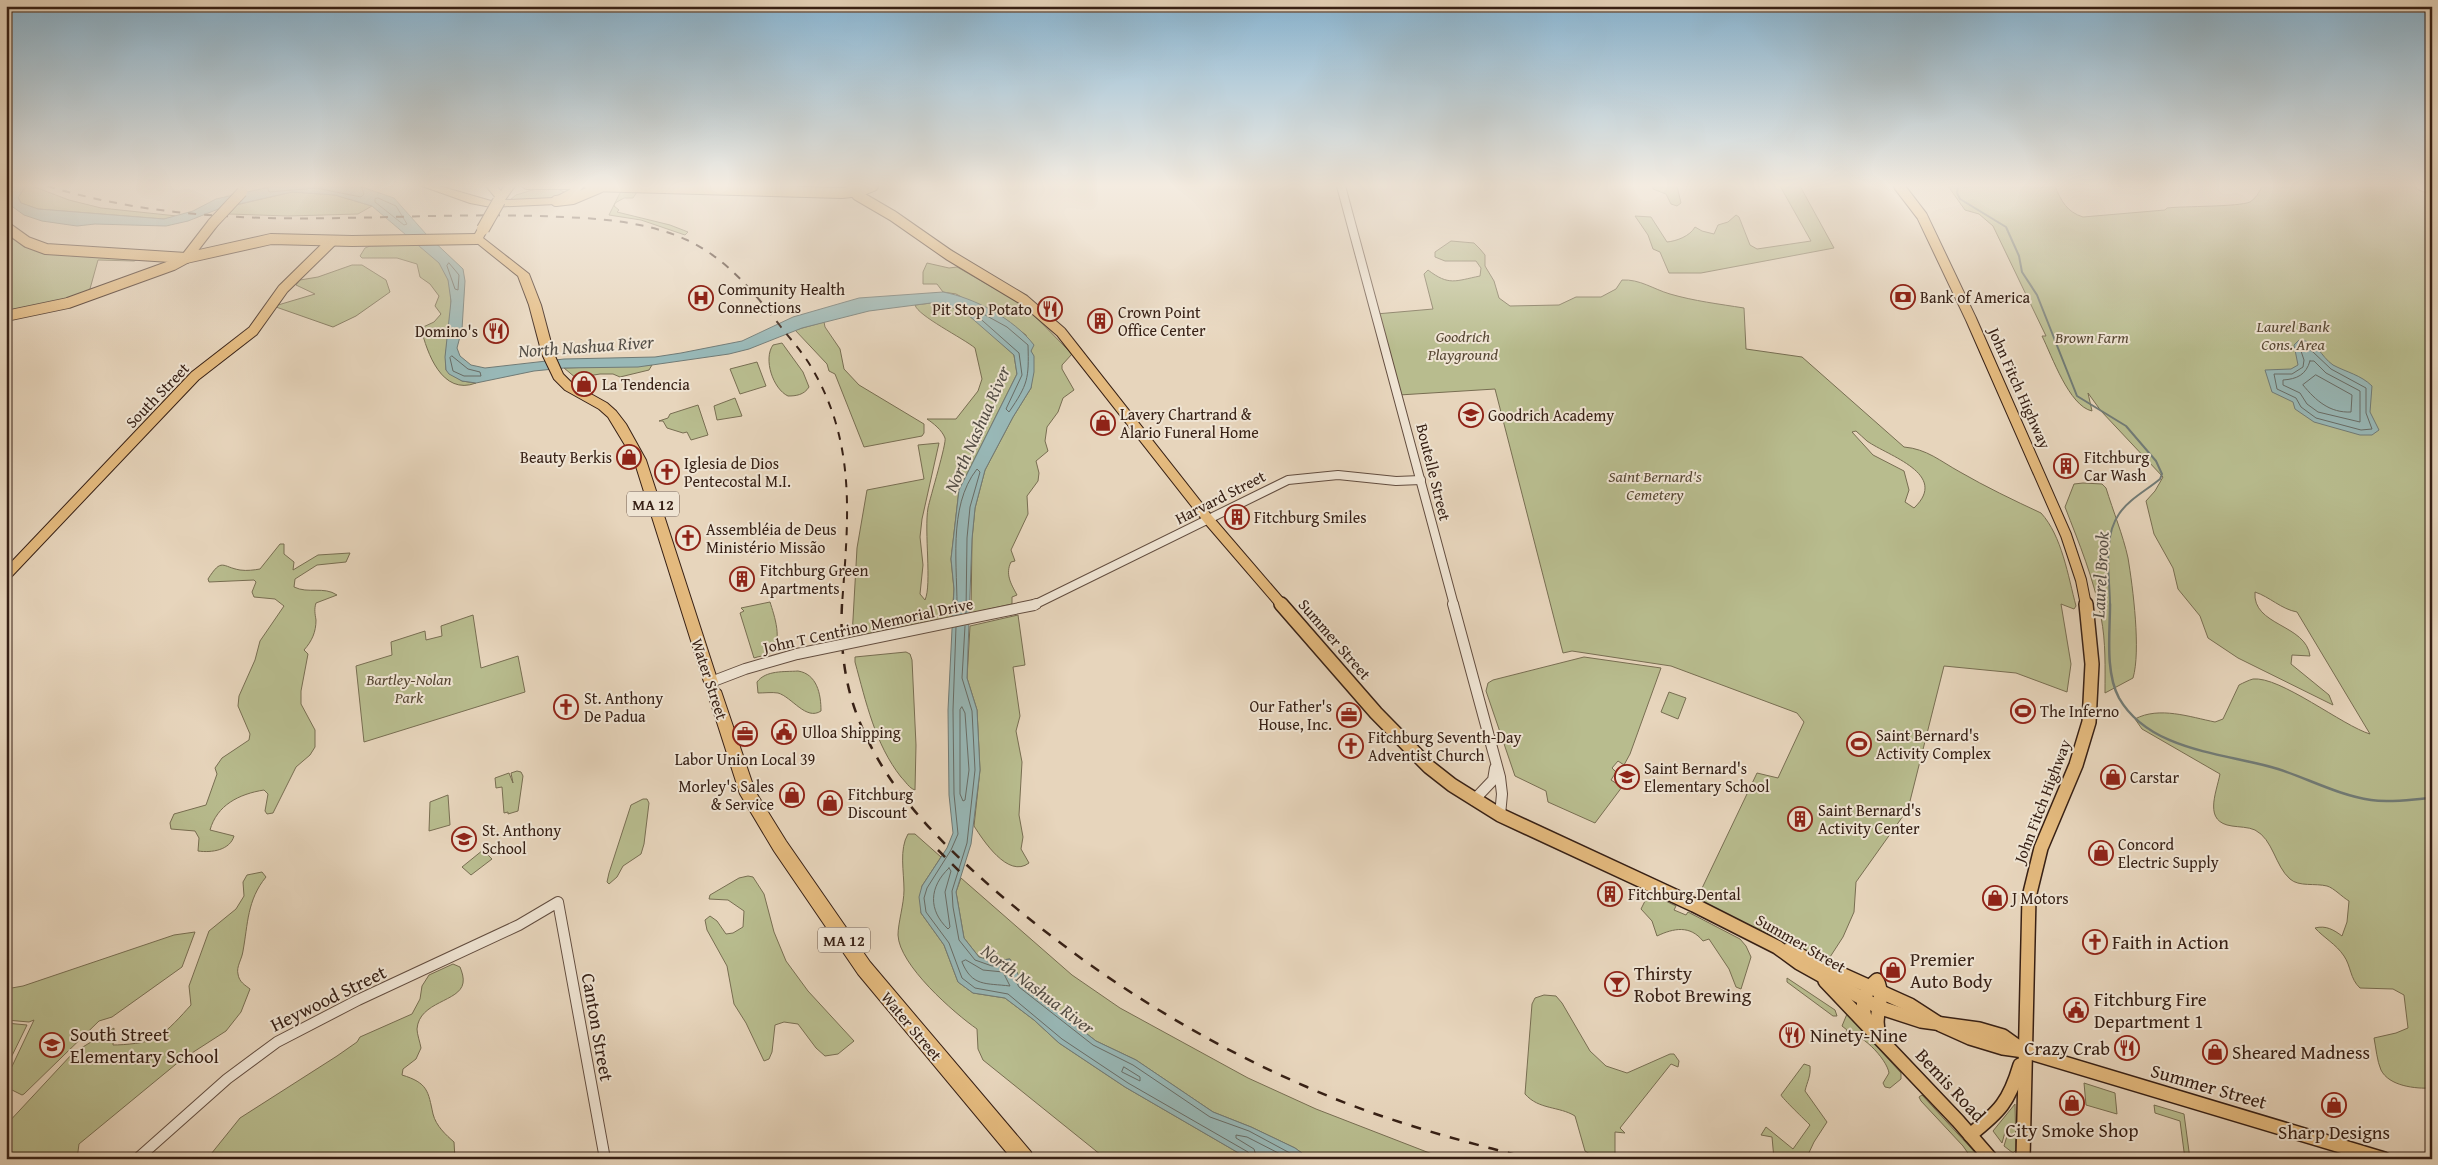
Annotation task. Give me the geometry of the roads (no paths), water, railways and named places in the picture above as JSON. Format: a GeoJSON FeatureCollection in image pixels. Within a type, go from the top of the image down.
{"type":"FeatureCollection","features":[{"type":"Feature","properties":{"kind":"highway","name":"Water Street"},"geometry":{"type":"LineString","coordinates":[[487,240],[523,274],[535,305],[548,354],[555,371],[569,388],[603,406],[612,414],[622,427],[640,460],[748,794],[780,846],[864,968],[1024,1159]]}},
{"type":"Feature","properties":{"kind":"main road"},"geometry":{"type":"LineString","coordinates":[[25,240],[46,249],[186,258]]}},
{"type":"Feature","properties":{"kind":"main road"},"geometry":{"type":"LineString","coordinates":[[186,258],[200,240]]}},
{"type":"Feature","properties":{"kind":"main road"},"geometry":{"type":"LineString","coordinates":[[6,316],[68,303],[186,258],[264,240]]}},
{"type":"Feature","properties":{"kind":"main road"},"geometry":{"type":"LineString","coordinates":[[312,240],[435,240]]}},
{"type":"Feature","properties":{"kind":"main road","name":"Summer Street"},"geometry":{"type":"LineString","coordinates":[[928,240],[1024,300],[1061,332],[1208,519],[1404,744],[1429,767],[1474,800],[1500,815],[1694,904],[1777,947],[1819,974],[1866,993],[1914,1020],[1941,1025],[1994,1046],[2024,1051],[2384,1159]]}},
{"type":"Feature","properties":{"kind":"main road","name":"John Fitch Highway"},"geometry":{"type":"LineString","coordinates":[[1935,240],[2074,557],[2087,614],[2092,656],[2092,700],[2079,759],[2071,781],[2043,839],[2032,880],[2028,910],[2023,1159]]}},
{"type":"Feature","properties":{"kind":"main road","name":"South Street"},"geometry":{"type":"LineString","coordinates":[[6,575],[194,376],[252,332],[283,290],[332,241]]}},
{"type":"Feature","properties":{"kind":"main road"},"geometry":{"type":"LineString","coordinates":[[1777,947],[1825,965],[1866,993]]}},
{"type":"Feature","properties":{"kind":"main road","name":"Bemis Road"},"geometry":{"type":"LineString","coordinates":[[1819,974],[1869,1028],[1882,1039],[1991,1159]]}},
{"type":"Feature","properties":{"kind":"main road"},"geometry":{"type":"LineString","coordinates":[[1869,1028],[1863,1015],[1866,993],[1877,980],[1880,1000]]}},
{"type":"Feature","properties":{"kind":"main road","name":"Bemis Road"},"geometry":{"type":"LineString","coordinates":[[1880,1000],[1875,1027],[1882,1039]]}},
{"type":"Feature","properties":{"kind":"main road","name":"John Fitch Highway"},"geometry":{"type":"LineString","coordinates":[[1970,1134],[2005,1105],[2011,1094],[2024,1051]]}},
{"type":"Feature","properties":{"kind":"street","name":"Boutelle Street"},"geometry":{"type":"LineString","coordinates":[[1356,240],[1421,480],[1495,766],[1500,777],[1502,794],[1500,815]]}},
{"type":"Feature","properties":{"kind":"street","name":"Harvard Street"},"geometry":{"type":"LineString","coordinates":[[1034,605],[1288,480],[1338,476],[1396,481],[1421,480]]}},
{"type":"Feature","properties":{"kind":"street","name":"John T Centrino Memorial Drive"},"geometry":{"type":"LineString","coordinates":[[712,687],[745,669],[797,654],[1034,605]]}},
{"type":"Feature","properties":{"kind":"street"},"geometry":{"type":"LineString","coordinates":[[1474,800],[1493,780],[1495,766]]}},
{"type":"Feature","properties":{"kind":"street","name":"Heywood Street"},"geometry":{"type":"LineString","coordinates":[[137,1159],[227,1078],[277,1042],[358,1000],[519,925],[558,902]]}},
{"type":"Feature","properties":{"kind":"street","name":"Canton Street"},"geometry":{"type":"LineString","coordinates":[[558,902],[605,1159]]}},
{"type":"Feature","properties":{"kind":"water"},"geometry":{"type":"Polygon","coordinates":[[[412,240],[433,240],[463,269],[465,281],[462,329],[457,348],[460,356],[471,365],[485,368],[564,359],[655,357],[681,353],[742,341],[793,317],[859,298],[943,292],[968,299],[993,311],[1005,318],[1026,336],[1034,345],[1031,351],[1034,356],[1034,372],[1031,388],[1013,417],[985,470],[975,508],[972,539],[967,678],[977,710],[980,770],[971,844],[956,892],[964,938],[979,957],[993,961],[1010,959],[1023,984],[1096,1041],[1136,1060],[1213,1112],[1251,1127],[1295,1148],[1310,1159],[1249,1159],[1125,1087],[1059,1043],[1034,1020],[1005,998],[973,993],[958,982],[944,945],[921,913],[919,897],[922,886],[947,848],[953,833],[949,795],[948,710],[954,589],[951,559],[959,490],[1017,374],[1014,355],[967,314],[953,308],[931,303],[869,311],[802,328],[749,349],[729,354],[638,367],[564,368],[534,371],[476,383],[462,381],[449,374],[446,370],[445,357],[451,301],[448,280],[439,263],[412,240]]]}},
{"type":"Feature","properties":{"kind":"water"},"geometry":{"type":"Polygon","coordinates":[[[2299,340],[2315,346],[2333,365],[2358,376],[2372,386],[2370,412],[2379,430],[2372,435],[2360,435],[2314,422],[2295,409],[2293,402],[2272,392],[2265,370],[2291,369],[2298,365],[2294,345],[2299,340]]]}},
{"type":"Feature","properties":{"kind":"waterway","name":"Laurel Brook"},"geometry":{"type":"LineString","coordinates":[[2012,240],[2019,256],[2022,272],[2037,295],[2077,396],[2126,426],[2156,461],[2162,474],[2160,479],[2123,509],[2114,524],[2110,535],[2108,558],[2110,605]]}},
{"type":"Feature","properties":{"kind":"waterway","name":"Laurel Brook"},"geometry":{"type":"LineString","coordinates":[[2110,605],[2109,652],[2115,688],[2119,698],[2133,716],[2150,730],[2169,740],[2191,748],[2278,769],[2359,798],[2387,801],[2432,798]]}},
{"type":"Feature","properties":{"kind":"railway"},"geometry":{"type":"LineString","coordinates":[[688,240],[715,257],[750,289],[806,358],[827,398],[837,427],[846,484],[847,514],[842,605]]}},
{"type":"Feature","properties":{"kind":"railway"},"geometry":{"type":"LineString","coordinates":[[842,605],[844,666],[847,681],[855,710],[873,750],[902,796],[938,837],[998,893],[1034,922],[1107,977],[1145,1002],[1265,1068],[1334,1099],[1390,1119],[1533,1159]]}},
{"type":"Feature","properties":{"kind":"railway"},"geometry":{"type":"LineString","coordinates":[[938,850],[966,878]]}},
{"type":"Feature","properties":{"kind":"place","name":"Bank of America"},"geometry":{"type":"Point","coordinates":[1903,297]}},
{"type":"Feature","properties":{"kind":"place","name":"Community Health Connections"},"geometry":{"type":"Point","coordinates":[701,298]}},
{"type":"Feature","properties":{"kind":"place","name":"Pit Stop Potato"},"geometry":{"type":"Point","coordinates":[1050,309]}},
{"type":"Feature","properties":{"kind":"place","name":"Crown Point Office Center"},"geometry":{"type":"Point","coordinates":[1100,321]}},
{"type":"Feature","properties":{"kind":"place","name":"Domino's"},"geometry":{"type":"Point","coordinates":[496,331]}},
{"type":"Feature","properties":{"kind":"place","name":"La Tendencia"},"geometry":{"type":"Point","coordinates":[584,384]}},
{"type":"Feature","properties":{"kind":"place","name":"Goodrich Academy"},"geometry":{"type":"Point","coordinates":[1471,415]}},
{"type":"Feature","properties":{"kind":"place","name":"Lavery Chartrand & Alario Funeral Home"},"geometry":{"type":"Point","coordinates":[1103,423]}},
{"type":"Feature","properties":{"kind":"place","name":"Beauty Berkis"},"geometry":{"type":"Point","coordinates":[629,457]}},
{"type":"Feature","properties":{"kind":"place","name":"Fitchburg Car Wash"},"geometry":{"type":"Point","coordinates":[2066,466]}},
{"type":"Feature","properties":{"kind":"place","name":"Iglesia de Dios Pentecostal M.I."},"geometry":{"type":"Point","coordinates":[667,472]}},
{"type":"Feature","properties":{"kind":"place","name":"Fitchburg Smiles"},"geometry":{"type":"Point","coordinates":[1237,517]}},
{"type":"Feature","properties":{"kind":"place","name":"Assembléia de Deus Ministério Missão"},"geometry":{"type":"Point","coordinates":[688,538]}},
{"type":"Feature","properties":{"kind":"place","name":"Fitchburg Green Apartments"},"geometry":{"type":"Point","coordinates":[742,579]}},
{"type":"Feature","properties":{"kind":"place","name":"St. Anthony De Padua"},"geometry":{"type":"Point","coordinates":[566,707]}},
{"type":"Feature","properties":{"kind":"place","name":"The Inferno"},"geometry":{"type":"Point","coordinates":[2023,711]}},
{"type":"Feature","properties":{"kind":"place","name":"Our Father's House, Inc."},"geometry":{"type":"Point","coordinates":[1349,715]}},
{"type":"Feature","properties":{"kind":"place","name":"Ulloa Shipping"},"geometry":{"type":"Point","coordinates":[784,732]}},
{"type":"Feature","properties":{"kind":"place","name":"Labor Union Local 39"},"geometry":{"type":"Point","coordinates":[745,734]}},
{"type":"Feature","properties":{"kind":"place","name":"Saint Bernard's Activity Complex"},"geometry":{"type":"Point","coordinates":[1859,744]}},
{"type":"Feature","properties":{"kind":"place","name":"Fitchburg Seventh-Day Adventist Church"},"geometry":{"type":"Point","coordinates":[1351,746]}},
{"type":"Feature","properties":{"kind":"place","name":"Saint Bernard's Elementary School"},"geometry":{"type":"Point","coordinates":[1627,777]}},
{"type":"Feature","properties":{"kind":"place","name":"Carstar"},"geometry":{"type":"Point","coordinates":[2113,777]}},
{"type":"Feature","properties":{"kind":"place","name":"Morley's Sales & Service"},"geometry":{"type":"Point","coordinates":[792,795]}},
{"type":"Feature","properties":{"kind":"place","name":"Fitchburg Discount"},"geometry":{"type":"Point","coordinates":[830,803]}},
{"type":"Feature","properties":{"kind":"place","name":"Saint Bernard's Activity Center"},"geometry":{"type":"Point","coordinates":[1800,819]}},
{"type":"Feature","properties":{"kind":"place","name":"St. Anthony School"},"geometry":{"type":"Point","coordinates":[464,839]}},
{"type":"Feature","properties":{"kind":"place","name":"Concord Electric Supply"},"geometry":{"type":"Point","coordinates":[2101,853]}},
{"type":"Feature","properties":{"kind":"place","name":"Fitchburg Dental"},"geometry":{"type":"Point","coordinates":[1610,894]}},
{"type":"Feature","properties":{"kind":"place","name":"J Motors"},"geometry":{"type":"Point","coordinates":[1995,898]}},
{"type":"Feature","properties":{"kind":"place","name":"Faith in Action"},"geometry":{"type":"Point","coordinates":[2095,942]}},
{"type":"Feature","properties":{"kind":"place","name":"Premier Auto Body"},"geometry":{"type":"Point","coordinates":[1893,970]}},
{"type":"Feature","properties":{"kind":"place","name":"Thirsty Robot Brewing"},"geometry":{"type":"Point","coordinates":[1617,984]}},
{"type":"Feature","properties":{"kind":"place","name":"Fitchburg Fire Department 1"},"geometry":{"type":"Point","coordinates":[2076,1010]}},
{"type":"Feature","properties":{"kind":"place","name":"Ninety-Nine"},"geometry":{"type":"Point","coordinates":[1792,1035]}},
{"type":"Feature","properties":{"kind":"place","name":"South Street Elementary School"},"geometry":{"type":"Point","coordinates":[52,1045]}},
{"type":"Feature","properties":{"kind":"place","name":"Crazy Crab"},"geometry":{"type":"Point","coordinates":[2127,1048]}},
{"type":"Feature","properties":{"kind":"place","name":"Sheared Madness"},"geometry":{"type":"Point","coordinates":[2215,1052]}},
{"type":"Feature","properties":{"kind":"place","name":"City Smoke Shop"},"geometry":{"type":"Point","coordinates":[2072,1103]}},
{"type":"Feature","properties":{"kind":"place","name":"Sharp Designs"},"geometry":{"type":"Point","coordinates":[2334,1105]}},
{"type":"Feature","properties":{"kind":"park label","name":"Laurel Bank Cons. Area"},"geometry":{"type":"Point","coordinates":[2293,335]}},
{"type":"Feature","properties":{"kind":"park label","name":"Brown Farm"},"geometry":{"type":"Point","coordinates":[2092,337]}},
{"type":"Feature","properties":{"kind":"park label","name":"Goodrich Playground"},"geometry":{"type":"Point","coordinates":[1463,345]}},
{"type":"Feature","properties":{"kind":"park label","name":"Saint Bernard's Cemetery"},"geometry":{"type":"Point","coordinates":[1655,485]}},
{"type":"Feature","properties":{"kind":"park label","name":"Bartley-Nolan Park"},"geometry":{"type":"Point","coordinates":[409,688]}},
{"type":"Feature","properties":{"kind":"water label","name":"North Nashua River"},"geometry":{"type":"Point","coordinates":[586,346]}},
{"type":"Feature","properties":{"kind":"water label","name":"North Nashua River"},"geometry":{"type":"Point","coordinates":[977,429]}},
{"type":"Feature","properties":{"kind":"water label","name":"North Nashua River"},"geometry":{"type":"Point","coordinates":[1038,989]}}]}
